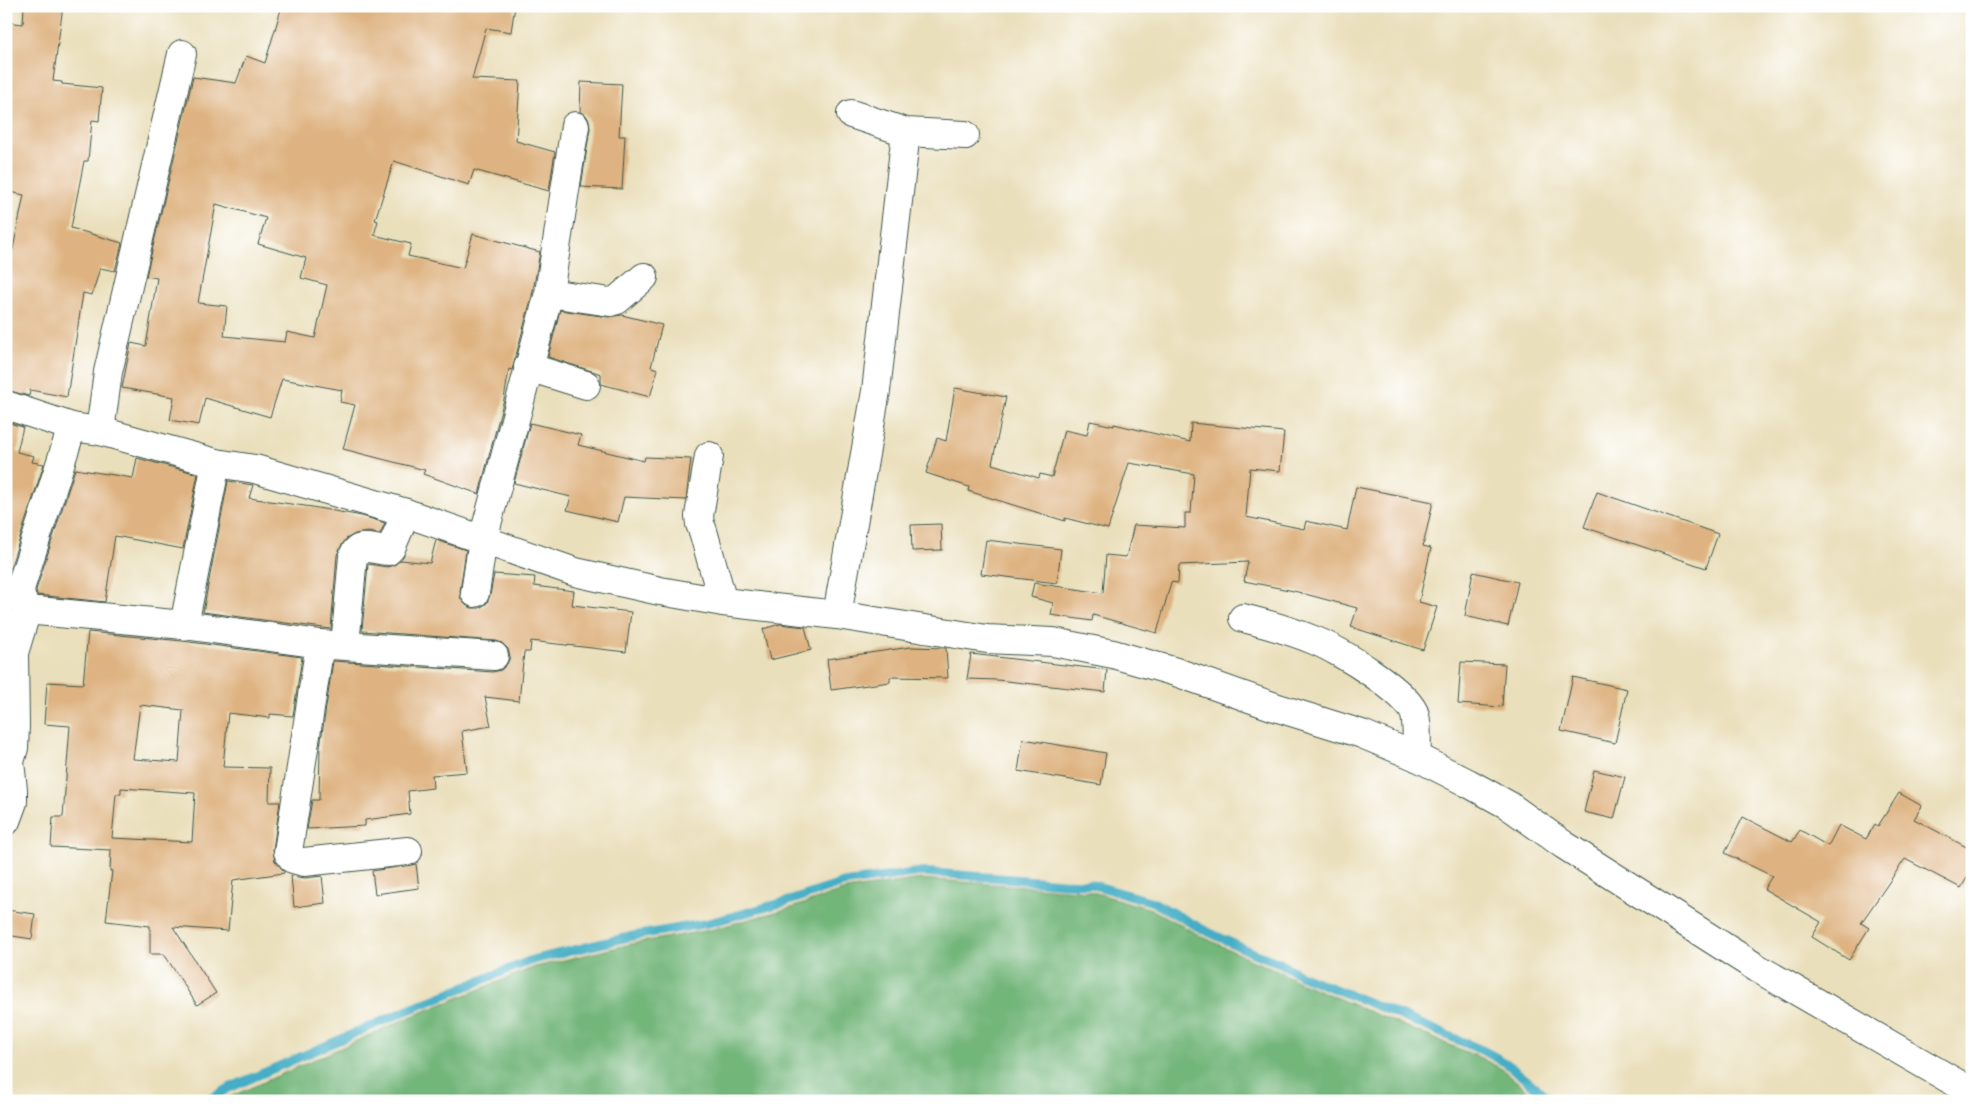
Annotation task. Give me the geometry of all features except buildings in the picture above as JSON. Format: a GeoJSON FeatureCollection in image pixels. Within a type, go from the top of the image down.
{"type":"FeatureCollection","features":[{"type":"Feature","properties":{"kind":"street"},"geometry":{"type":"LineString","coordinates":[[100,431],[108,372],[182,54]]}},
{"type":"Feature","properties":{"kind":"street"},"geometry":{"type":"LineString","coordinates":[[851,114],[906,132],[965,135]]}},
{"type":"Feature","properties":{"kind":"street"},"geometry":{"type":"LineString","coordinates":[[475,593],[483,539],[549,293],[575,126]]}},
{"type":"Feature","properties":{"kind":"street"},"geometry":{"type":"LineString","coordinates":[[837,615],[876,391],[906,132]]}},
{"type":"Feature","properties":{"kind":"street"},"geometry":{"type":"LineString","coordinates":[[549,293],[610,302],[617,300],[644,277]]}},
{"type":"Feature","properties":{"kind":"street"},"geometry":{"type":"LineString","coordinates":[[528,367],[586,385]]}},
{"type":"Feature","properties":{"kind":"street"},"geometry":{"type":"LineString","coordinates":[[6,405],[72,427],[100,431],[216,463],[255,469],[406,513],[575,572],[660,591],[723,602],[837,615],[987,638],[1053,642],[1113,654],[1176,672],[1274,707],[1362,734],[1417,757],[1508,805],[1564,845],[1757,968],[1972,1092]]}},
{"type":"Feature","properties":{"kind":"street"},"geometry":{"type":"LineString","coordinates":[[6,821],[13,796],[10,762],[14,748],[15,726],[14,653],[28,610],[21,597],[22,582],[72,427]]}},
{"type":"Feature","properties":{"kind":"street"},"geometry":{"type":"LineString","coordinates":[[709,456],[700,524],[723,602]]}},
{"type":"Feature","properties":{"kind":"street"},"geometry":{"type":"LineString","coordinates":[[184,626],[216,463]]}},
{"type":"Feature","properties":{"kind":"street"},"geometry":{"type":"LineString","coordinates":[[406,513],[391,548],[385,551],[363,547],[355,551],[353,556],[288,852],[293,859],[304,862],[408,851]]}},
{"type":"Feature","properties":{"kind":"street"},"geometry":{"type":"LineString","coordinates":[[28,610],[184,626],[332,645],[494,656]]}},
{"type":"Feature","properties":{"kind":"street"},"geometry":{"type":"LineString","coordinates":[[1243,618],[1284,629],[1318,641],[1372,672],[1397,692],[1414,714],[1417,757]]}},
{"type":"Feature","properties":{"kind":"green space"},"geometry":{"type":"Polygon","coordinates":[[[921,879],[1089,891],[1151,909],[1201,936],[1277,970],[1299,982],[1481,1058],[1502,1069],[1540,1101],[221,1101],[410,1017],[535,967],[635,943],[710,930],[794,907],[845,890],[921,879]]]}},
{"type":"Feature","properties":{"kind":"waterway"},"geometry":{"type":"LineString","coordinates":[[207,1101],[229,1088],[408,1010],[532,960],[633,936],[709,923],[792,900],[843,883],[921,872],[1090,884],[1153,902],[1204,930],[1253,953],[1280,963],[1302,976],[1484,1051],[1506,1063],[1552,1101]]}}]}
